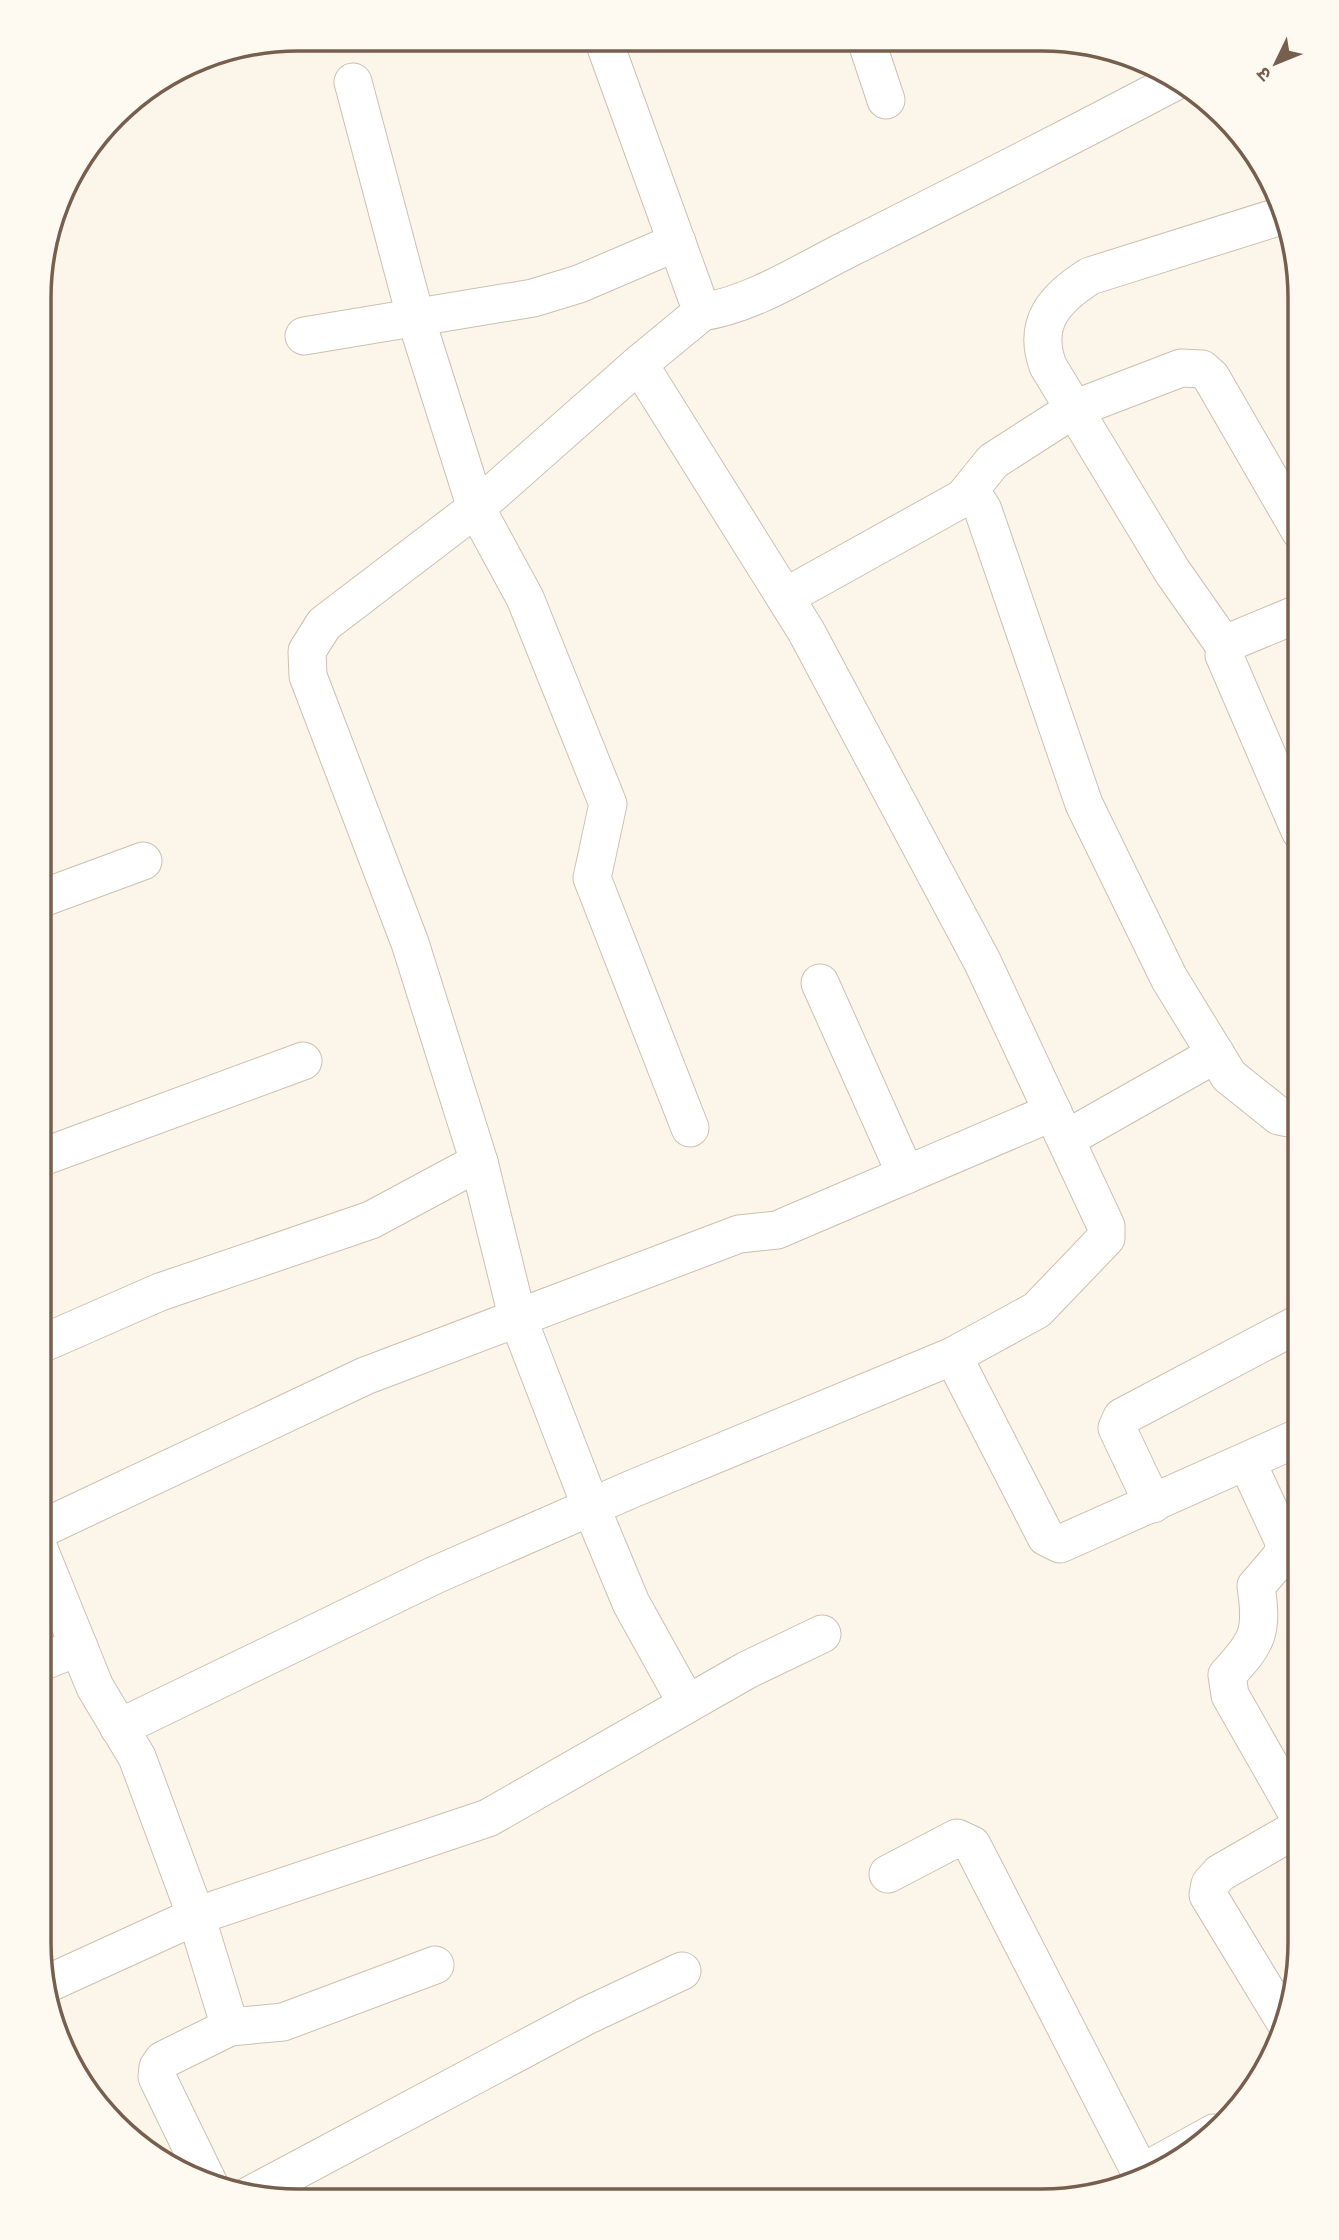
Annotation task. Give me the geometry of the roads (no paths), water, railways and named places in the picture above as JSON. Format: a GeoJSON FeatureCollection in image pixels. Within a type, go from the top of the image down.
{"type":"FeatureCollection","features":[{"type":"Feature","properties":{"kind":"street"},"geometry":{"type":"LineString","coordinates":[[607,51],[702,312]]}},
{"type":"Feature","properties":{"kind":"street"},"geometry":{"type":"LineString","coordinates":[[870,51],[886,100]]}},
{"type":"Feature","properties":{"kind":"street"},"geometry":{"type":"LineString","coordinates":[[353,82],[416,318],[476,508],[525,598],[608,804],[592,878],[690,1128]]}},
{"type":"Feature","properties":{"kind":"street"},"geometry":{"type":"LineString","coordinates":[[687,1703],[631,1603],[590,1507],[517,1316],[479,1162],[410,943],[308,676],[307,651],[324,624],[476,508],[702,312],[720,310],[777,284],[1027,160],[1167,86]]}},
{"type":"Feature","properties":{"kind":"street"},"geometry":{"type":"LineString","coordinates":[[1226,648],[1172,571],[1074,409],[1042,351],[1043,332],[1052,306],[1064,292],[1090,276],[1275,218]]}},
{"type":"Feature","properties":{"kind":"street"},"geometry":{"type":"LineString","coordinates":[[304,336],[533,298],[579,284],[677,242]]}},
{"type":"Feature","properties":{"kind":"street"},"geometry":{"type":"LineString","coordinates":[[119,1728],[435,1576],[590,1507],[953,1356],[1037,1310],[1106,1238],[1106,1226],[982,961],[806,631],[639,364]]}},
{"type":"Feature","properties":{"kind":"street"},"geometry":{"type":"LineString","coordinates":[[785,597],[963,498],[993,461],[1074,409],[1181,368],[1202,369],[1211,377],[1288,510]]}},
{"type":"Feature","properties":{"kind":"street"},"geometry":{"type":"LineString","coordinates":[[963,498],[976,499],[983,510],[1084,804],[1169,978],[1229,1076],[1279,1116],[1288,1118]]}},
{"type":"Feature","properties":{"kind":"street"},"geometry":{"type":"LineString","coordinates":[[1288,618],[1230,642],[1224,655],[1288,803]]}},
{"type":"Feature","properties":{"kind":"street"},"geometry":{"type":"LineString","coordinates":[[51,895],[144,861]]}},
{"type":"Feature","properties":{"kind":"street"},"geometry":{"type":"LineString","coordinates":[[820,984],[906,1175]]}},
{"type":"Feature","properties":{"kind":"street"},"geometry":{"type":"LineString","coordinates":[[51,1524],[365,1377],[517,1316],[739,1234],[777,1230],[906,1175],[1059,1126],[1216,1054]]}},
{"type":"Feature","properties":{"kind":"street"},"geometry":{"type":"LineString","coordinates":[[51,1154],[303,1062]]}},
{"type":"Feature","properties":{"kind":"street"},"geometry":{"type":"LineString","coordinates":[[51,1340],[160,1292],[371,1220],[479,1162]]}},
{"type":"Feature","properties":{"kind":"street"},"geometry":{"type":"LineString","coordinates":[[1153,1504],[1117,1428],[1122,1417],[1288,1329]]}},
{"type":"Feature","properties":{"kind":"street"},"geometry":{"type":"LineString","coordinates":[[953,1356],[1046,1537],[1060,1544],[1288,1443]]}},
{"type":"Feature","properties":{"kind":"street"},"geometry":{"type":"LineString","coordinates":[[1247,1462],[1285,1544],[1281,1557],[1256,1586],[1261,1620],[1250,1650],[1227,1675],[1230,1695],[1288,1797]]}},
{"type":"Feature","properties":{"kind":"street"},"geometry":{"type":"LineString","coordinates":[[51,1578],[95,1687],[137,1757],[196,1916],[230,2027]]}},
{"type":"Feature","properties":{"kind":"street"},"geometry":{"type":"LineString","coordinates":[[54,1981],[196,1916],[488,1818],[687,1703],[822,1634]]}},
{"type":"Feature","properties":{"kind":"street"},"geometry":{"type":"LineString","coordinates":[[51,1658],[79,1647]]}},
{"type":"Feature","properties":{"kind":"street"},"geometry":{"type":"LineString","coordinates":[[1278,2011],[1209,1895],[1210,1884],[1220,1873],[1288,1834]]}},
{"type":"Feature","properties":{"kind":"street"},"geometry":{"type":"LineString","coordinates":[[888,1874],[957,1838],[972,1845],[1139,2168]]}},
{"type":"Feature","properties":{"kind":"street"},"geometry":{"type":"LineString","coordinates":[[201,2169],[157,2077],[158,2067],[163,2060],[230,2027],[284,2022],[435,1965]]}},
{"type":"Feature","properties":{"kind":"street"},"geometry":{"type":"LineString","coordinates":[[265,2187],[586,2016],[682,1971]]}}]}
